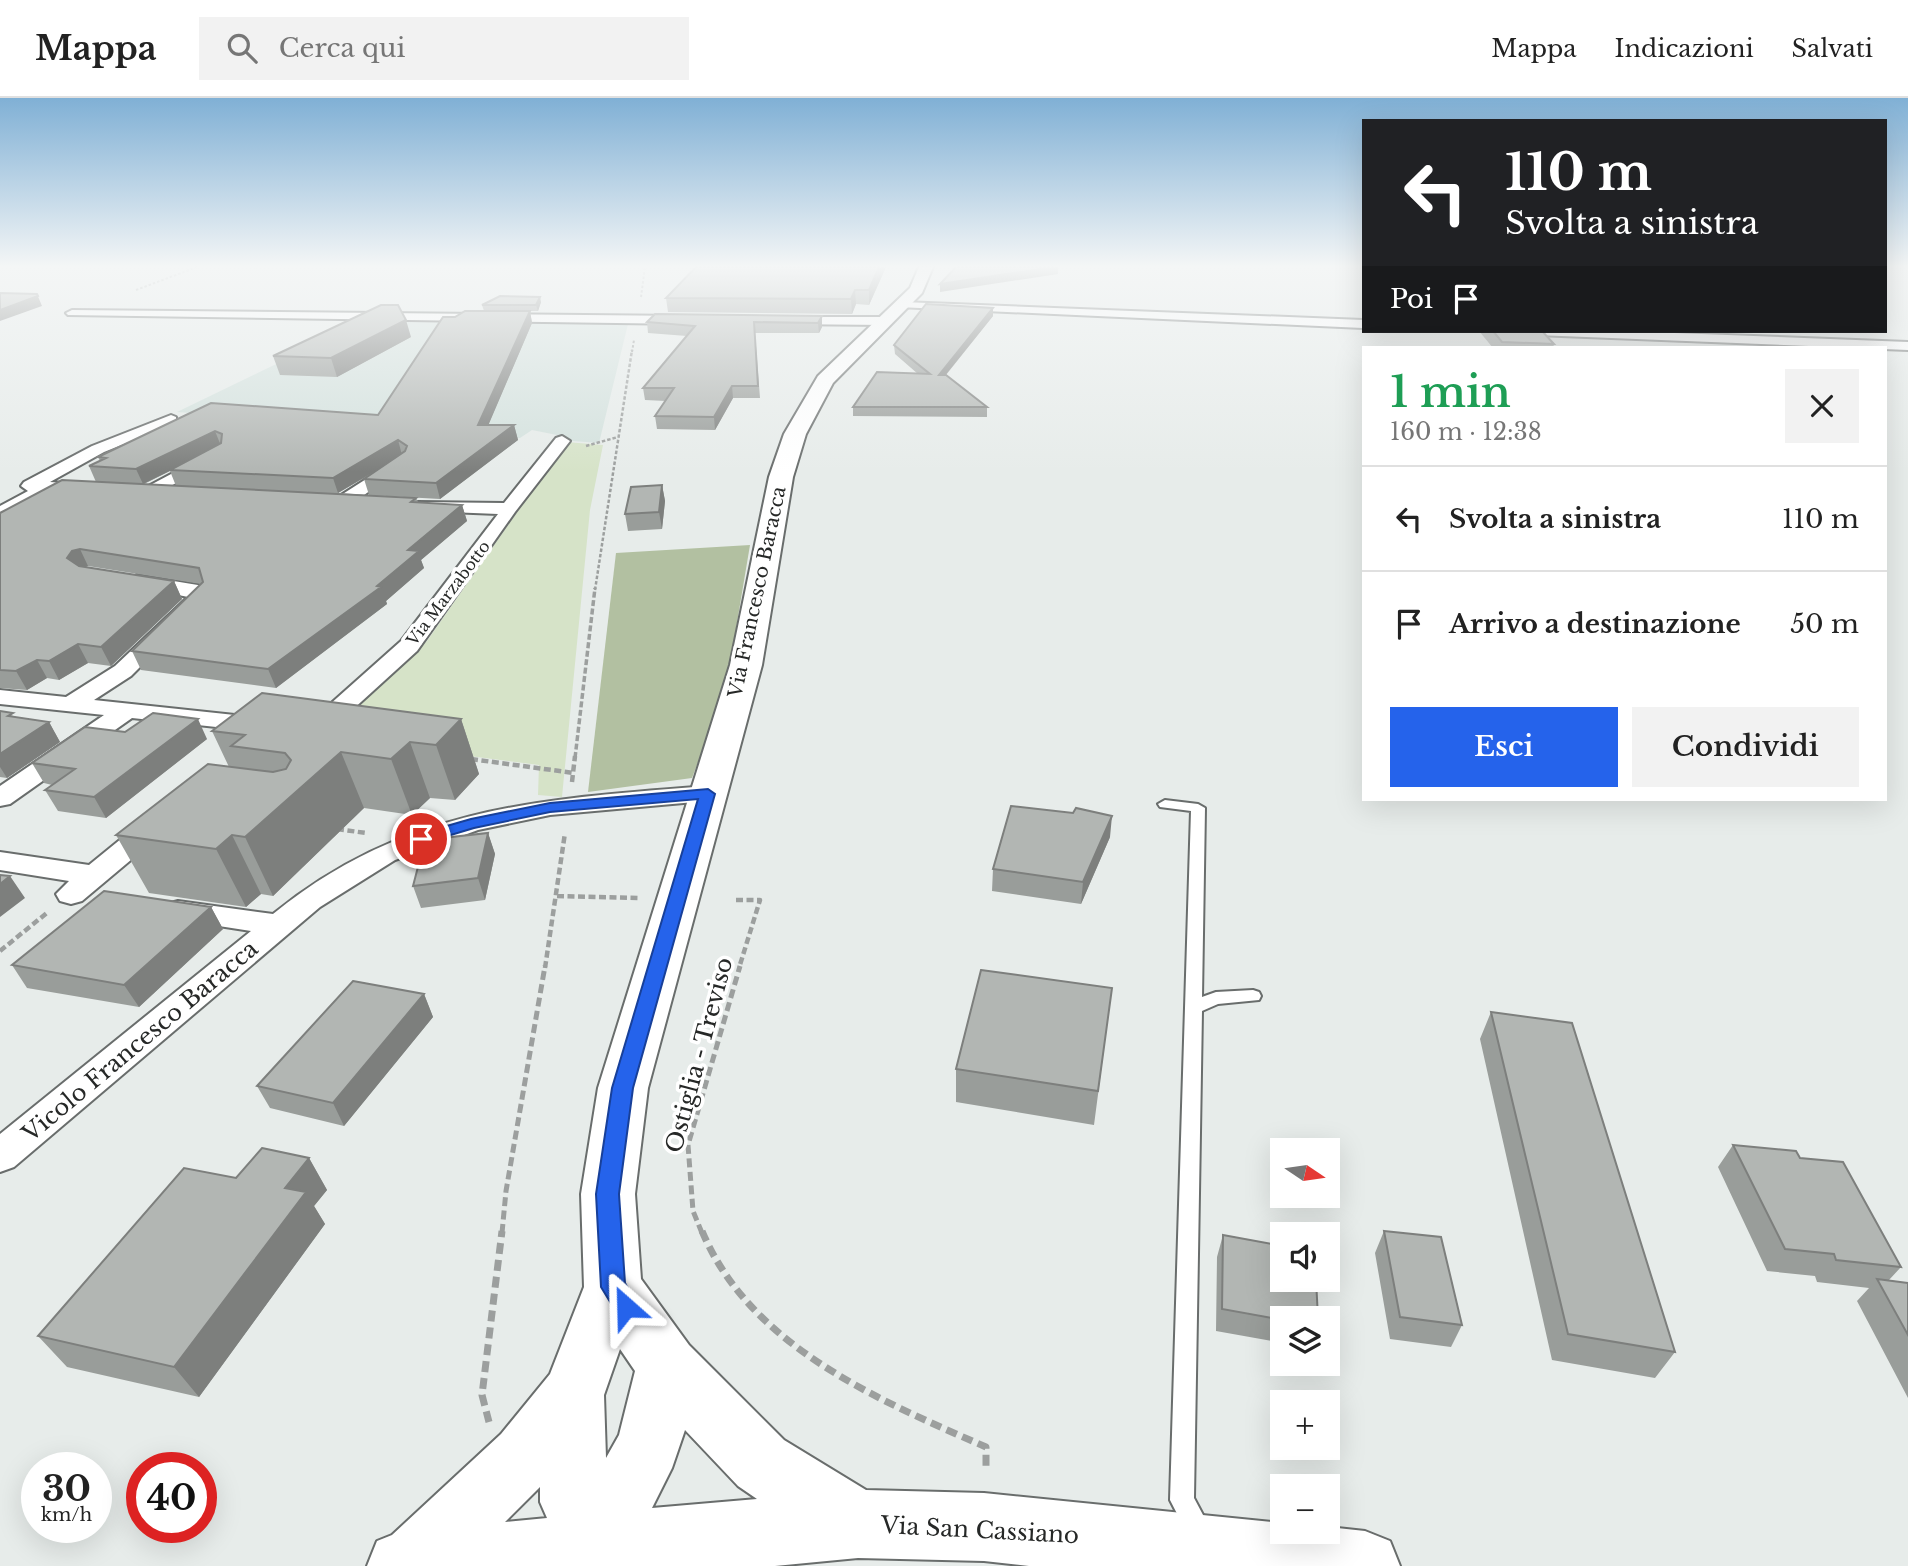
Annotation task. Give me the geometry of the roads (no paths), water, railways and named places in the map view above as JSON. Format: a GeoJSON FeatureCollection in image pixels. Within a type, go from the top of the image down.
{"type":"FeatureCollection","features":[{"type":"Feature","properties":{"kind":"street","name":"Via Francesco Baracca"},"geometry":{"type":"LineString","coordinates":[[406,1565],[524,1457],[572,1395],[613,1287],[608,1194],[623,1088],[746,665],[781,477],[795,435],[825,380],[871,336]]}},
{"type":"Feature","properties":{"kind":"street"},"geometry":{"type":"LineString","coordinates":[[1648,336],[1908,346]]}},
{"type":"Feature","properties":{"kind":"street"},"geometry":{"type":"LineString","coordinates":[[110,490],[30,486],[98,449],[171,420]]}},
{"type":"Feature","properties":{"kind":"street","name":"Via Marzabotto"},"geometry":{"type":"LineString","coordinates":[[399,504],[504,510],[513,506],[562,441]]}},
{"type":"Feature","properties":{"kind":"street"},"geometry":{"type":"LineString","coordinates":[[187,493],[141,491],[220,453]]}},
{"type":"Feature","properties":{"kind":"street"},"geometry":{"type":"LineString","coordinates":[[372,503],[337,501],[401,462]]}},
{"type":"Feature","properties":{"kind":"street"},"geometry":{"type":"LineString","coordinates":[[0,513],[47,487]]}},
{"type":"Feature","properties":{"kind":"street","name":"Via Marzabotto"},"geometry":{"type":"LineString","coordinates":[[127,711],[306,730],[318,728],[327,723],[409,646],[507,514],[504,510]]}},
{"type":"Feature","properties":{"kind":"street"},"geometry":{"type":"LineString","coordinates":[[69,705],[123,671],[199,598],[197,590],[181,586],[114,578]]}},
{"type":"Feature","properties":{"kind":"street"},"geometry":{"type":"LineString","coordinates":[[0,697],[127,711]]}},
{"type":"Feature","properties":{"kind":"street"},"geometry":{"type":"LineString","coordinates":[[0,799],[127,711]]}},
{"type":"Feature","properties":{"kind":"street","name":"Vicolo Francesco Baracca"},"geometry":{"type":"LineString","coordinates":[[0,1156],[309,900],[385,854],[432,835],[550,807],[708,794]]}},
{"type":"Feature","properties":{"kind":"street"},"geometry":{"type":"LineString","coordinates":[[0,861],[92,892],[174,811]]}},
{"type":"Feature","properties":{"kind":"street","name":"Vicolo Francesco Baracca"},"geometry":{"type":"LineString","coordinates":[[154,907],[279,925]]}},
{"type":"Feature","properties":{"kind":"street"},"geometry":{"type":"LineString","coordinates":[[613,1287],[667,1366],[761,1464],[858,1524]]}},
{"type":"Feature","properties":{"kind":"street"},"geometry":{"type":"LineString","coordinates":[[594,1549],[649,1445],[667,1366]]}},
{"type":"Feature","properties":{"kind":"street","name":"Via Francesco Baracca"},"geometry":{"type":"LineString","coordinates":[[572,1395],[574,1502],[594,1549]]}},
{"type":"Feature","properties":{"kind":"street","name":"Via San Cassiano"},"geometry":{"type":"LineString","coordinates":[[406,1565],[858,1524],[984,1527],[1208,1557],[1364,1566]]}},
{"type":"Feature","properties":{"kind":"lane"},"geometry":{"type":"LineString","coordinates":[[1165,804],[1198,808],[1182,1500],[1208,1557]]}},
{"type":"Feature","properties":{"kind":"lane"},"geometry":{"type":"LineString","coordinates":[[1195,1007],[1216,998],[1253,996]]}}]}
